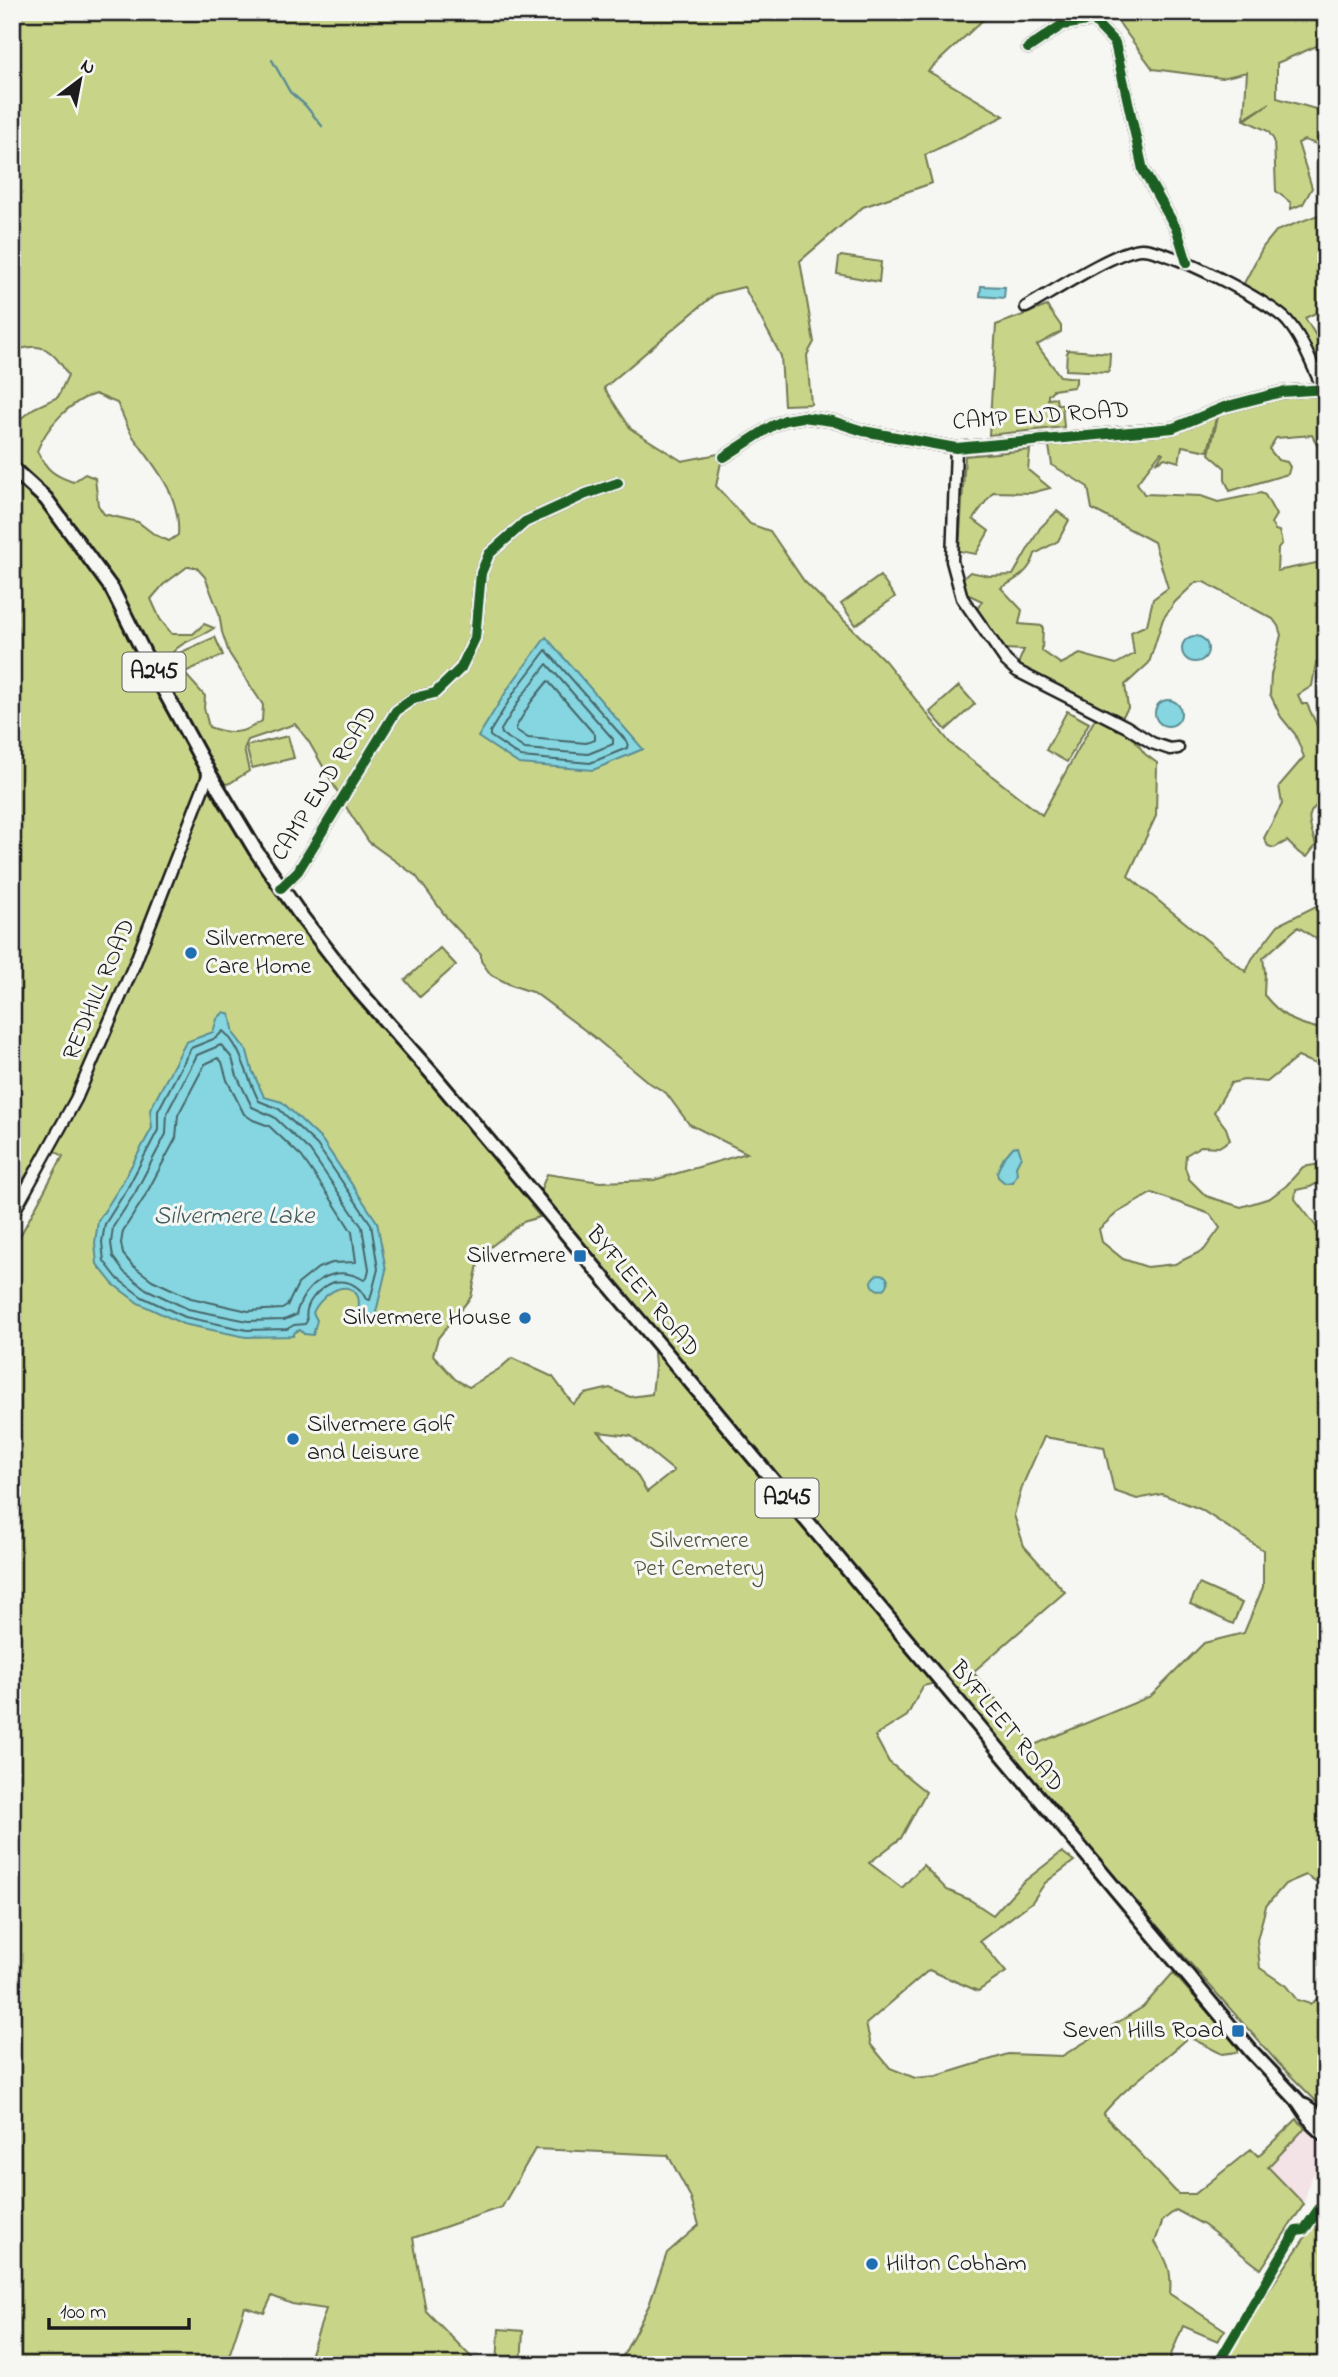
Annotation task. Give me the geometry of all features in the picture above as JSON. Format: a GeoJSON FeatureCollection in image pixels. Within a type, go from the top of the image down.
{"type":"FeatureCollection","features":[{"type":"Feature","properties":{"kind":"main road","name":"BYFLEET ROAD"},"geometry":{"type":"LineString","coordinates":[[12,468],[46,499],[112,589],[209,773],[256,852],[359,991],[435,1077],[1251,2051],[1299,2102],[1315,2126],[1326,2136]]}},
{"type":"Feature","properties":{"kind":"main road","name":"BYFLEET ROAD"},"geometry":{"type":"LineString","coordinates":[[1299,2102],[1326,2121]]}},
{"type":"Feature","properties":{"kind":"street"},"geometry":{"type":"LineString","coordinates":[[1028,48],[1062,25],[1093,20],[1115,43],[1143,170],[1177,230],[1187,263]]}},
{"type":"Feature","properties":{"kind":"street","name":"CAMP END ROAD"},"geometry":{"type":"LineString","coordinates":[[724,457],[785,419],[803,417],[832,421],[863,431],[956,448],[1172,428],[1224,407],[1282,392],[1324,389],[1303,345],[1283,316],[1241,289],[1187,263],[1142,249],[1116,256],[1026,307]]}},
{"type":"Feature","properties":{"kind":"street"},"geometry":{"type":"LineString","coordinates":[[956,448],[952,561],[962,598],[1006,660],[1017,671],[1127,727],[1152,743],[1170,749],[1178,748]]}},
{"type":"Feature","properties":{"kind":"street","name":"CAMP END ROAD"},"geometry":{"type":"LineString","coordinates":[[281,888],[298,871],[396,711],[414,698],[435,693],[461,668],[475,638],[481,573],[489,554],[525,522],[555,507],[618,483]]}},
{"type":"Feature","properties":{"kind":"street","name":"REDHILL ROAD"},"geometry":{"type":"LineString","coordinates":[[12,1215],[76,1099],[135,963],[209,773]]}},
{"type":"Feature","properties":{"kind":"shaded area"},"geometry":{"type":"Polygon","coordinates":[[[1305,2128],[1326,2151],[1326,2160],[1310,2179],[1304,2204],[1268,2167],[1305,2128]]]}},
{"type":"Feature","properties":{"kind":"green space","name":"Silvermere Pet Cemetery"},"geometry":{"type":"Polygon","coordinates":[[[12,12],[1065,12],[985,18],[928,71],[1004,116],[925,155],[932,183],[863,207],[800,261],[814,342],[807,355],[811,404],[784,405],[781,356],[744,287],[715,294],[604,388],[631,429],[682,461],[723,453],[716,486],[750,524],[770,531],[804,581],[885,661],[951,744],[1042,815],[1096,717],[1131,735],[1145,754],[1157,763],[1156,816],[1128,876],[1246,972],[1252,959],[1278,925],[1326,901],[1326,945],[1298,927],[1263,958],[1264,995],[1291,1019],[1326,1030],[1326,1064],[1313,1063],[1298,1057],[1267,1082],[1244,1080],[1231,1083],[1214,1112],[1226,1128],[1230,1140],[1219,1147],[1201,1146],[1186,1155],[1185,1167],[1189,1179],[1206,1196],[1241,1207],[1270,1198],[1286,1186],[1303,1167],[1326,1163],[1326,1179],[1296,1190],[1295,1199],[1326,1239],[1326,1888],[1306,1875],[1285,1884],[1266,1906],[1257,1940],[1260,1968],[1286,1986],[1297,2000],[1310,2004],[1326,1993],[1326,2111],[1278,2063],[1072,1829],[1029,1775],[939,1682],[923,1686],[907,1716],[875,1736],[889,1762],[926,1792],[901,1838],[869,1863],[902,1888],[923,1865],[947,1890],[970,1900],[993,1915],[1022,1883],[1062,1852],[1074,1861],[1045,1883],[1032,1902],[980,1941],[1006,1972],[978,1991],[929,1970],[866,2024],[871,2045],[890,2068],[915,2078],[937,2076],[1008,2054],[1062,2056],[1143,2007],[1173,1973],[1239,2047],[1237,2052],[1222,2054],[1189,2037],[1134,2083],[1103,2114],[1178,2194],[1195,2194],[1251,2149],[1258,2156],[1297,2119],[1305,2128],[1268,2167],[1304,2204],[1261,2269],[1204,2225],[1176,2210],[1163,2220],[1155,2242],[1168,2266],[1170,2294],[1225,2330],[1218,2341],[1183,2326],[1170,2357],[1178,2365],[597,2365],[623,2356],[649,2305],[667,2253],[699,2225],[690,2196],[668,2155],[535,2149],[502,2207],[413,2238],[426,2311],[479,2365],[307,2365],[326,2309],[292,2304],[272,2296],[264,2313],[245,2307],[226,2365],[12,2365],[12,1251],[63,1156],[45,1145],[12,1197],[12,423],[34,408],[58,397],[68,375],[46,349],[31,347],[12,353],[12,12]],[[95,394],[68,409],[53,424],[37,451],[41,458],[55,474],[73,482],[85,474],[95,478],[98,505],[104,514],[138,522],[155,535],[169,541],[178,535],[178,521],[165,483],[132,434],[117,403],[95,394]],[[187,567],[163,585],[151,599],[160,619],[172,634],[193,634],[204,624],[214,628],[181,645],[172,653],[178,666],[205,696],[204,708],[209,727],[236,732],[249,729],[262,721],[263,705],[229,653],[219,613],[205,577],[196,567],[187,567]],[[295,724],[248,740],[244,749],[249,771],[230,783],[218,786],[301,916],[537,1199],[547,1174],[600,1182],[654,1180],[747,1153],[689,1124],[666,1093],[648,1082],[535,993],[491,975],[481,961],[481,954],[447,918],[416,876],[369,842],[309,742],[295,724]],[[1152,1193],[1117,1213],[1099,1229],[1102,1242],[1123,1259],[1147,1267],[1175,1264],[1204,1250],[1220,1228],[1210,1214],[1152,1193]],[[537,1200],[531,1206],[540,1217],[523,1222],[480,1255],[471,1297],[438,1338],[433,1355],[455,1379],[469,1387],[512,1358],[553,1377],[573,1404],[585,1394],[610,1388],[630,1397],[652,1394],[655,1367],[653,1338],[537,1200]],[[599,1432],[635,1472],[647,1492],[674,1471],[631,1436],[599,1432]],[[1044,1437],[1023,1484],[1014,1515],[1024,1546],[1065,1592],[973,1672],[1034,1745],[1151,1696],[1204,1643],[1244,1633],[1263,1587],[1263,1550],[1200,1509],[1162,1494],[1137,1499],[1114,1491],[1104,1447],[1044,1437]]]}},
{"type":"Feature","properties":{"kind":"green space"},"geometry":{"type":"Polygon","coordinates":[[[1111,12],[1320,12],[1326,22],[1326,42],[1277,63],[1277,98],[1326,112],[1326,147],[1304,140],[1298,143],[1312,188],[1303,204],[1291,209],[1291,203],[1276,191],[1274,140],[1268,131],[1245,120],[1270,103],[1244,119],[1247,72],[1222,78],[1153,69],[1111,12]]]}},
{"type":"Feature","properties":{"kind":"green space"},"geometry":{"type":"Polygon","coordinates":[[[1323,213],[1326,215],[1326,308],[1305,318],[1326,352],[1326,375],[1323,364],[1314,370],[1294,330],[1241,289],[1263,247],[1276,231],[1323,213]]]}},
{"type":"Feature","properties":{"kind":"green space"},"geometry":{"type":"Polygon","coordinates":[[[841,256],[881,262],[879,282],[837,274],[841,256]]]}},
{"type":"Feature","properties":{"kind":"green space"},"geometry":{"type":"Polygon","coordinates":[[[1047,306],[1061,326],[1061,332],[1037,345],[1060,376],[1076,378],[1073,387],[1053,390],[1048,395],[1048,399],[1056,398],[1057,404],[1062,404],[1064,427],[989,435],[996,325],[1047,306]]]}},
{"type":"Feature","properties":{"kind":"green space"},"geometry":{"type":"Polygon","coordinates":[[[1067,350],[1110,353],[1109,372],[1066,370],[1067,350]]]}},
{"type":"Feature","properties":{"kind":"green space"},"geometry":{"type":"Polygon","coordinates":[[[1326,394],[1325,455],[1321,453],[1312,435],[1276,438],[1269,449],[1278,460],[1287,462],[1290,467],[1288,474],[1230,491],[1225,480],[1225,468],[1209,454],[1219,413],[1288,397],[1326,394]]]}},
{"type":"Feature","properties":{"kind":"green space"},"geometry":{"type":"Polygon","coordinates":[[[1218,410],[1208,451],[1182,446],[1179,462],[1165,458],[1157,462],[1163,453],[1161,452],[1137,483],[1144,494],[1201,496],[1218,502],[1261,493],[1265,495],[1276,515],[1271,523],[1275,530],[1279,531],[1282,543],[1278,548],[1277,571],[1326,561],[1326,652],[1316,663],[1312,686],[1298,695],[1302,704],[1307,704],[1319,730],[1326,728],[1326,800],[1318,804],[1310,814],[1310,826],[1316,845],[1307,857],[1287,841],[1274,848],[1268,846],[1264,838],[1282,804],[1279,786],[1304,757],[1295,734],[1281,717],[1270,694],[1271,675],[1281,635],[1273,619],[1204,582],[1196,582],[1175,602],[1163,619],[1149,663],[1125,685],[1128,708],[1121,719],[1017,666],[1024,650],[1004,649],[977,609],[982,601],[967,594],[962,579],[970,572],[990,576],[1013,575],[1040,528],[1057,511],[1069,520],[1058,541],[1035,554],[1026,570],[1001,588],[1022,610],[1019,624],[1043,626],[1042,651],[1061,664],[1080,654],[1116,664],[1134,654],[1131,632],[1147,625],[1153,599],[1168,588],[1154,542],[1092,509],[1088,487],[1052,465],[1048,440],[1174,427],[1218,410]]]}},
{"type":"Feature","properties":{"kind":"green space"},"geometry":{"type":"Polygon","coordinates":[[[1030,450],[1028,470],[1050,488],[1031,493],[993,492],[973,519],[989,531],[976,554],[959,551],[965,456],[1030,450]]]}},
{"type":"Feature","properties":{"kind":"green space"},"geometry":{"type":"Polygon","coordinates":[[[880,576],[895,597],[856,625],[841,604],[880,576]]]}},
{"type":"Feature","properties":{"kind":"green space"},"geometry":{"type":"Polygon","coordinates":[[[215,637],[223,655],[185,672],[177,654],[215,637]]]}},
{"type":"Feature","properties":{"kind":"green space"},"geometry":{"type":"Polygon","coordinates":[[[959,686],[975,704],[946,730],[930,712],[959,686]]]}},
{"type":"Feature","properties":{"kind":"green space"},"geometry":{"type":"Polygon","coordinates":[[[1067,711],[1089,723],[1067,762],[1046,750],[1067,711]]]}},
{"type":"Feature","properties":{"kind":"green space"},"geometry":{"type":"Polygon","coordinates":[[[288,736],[294,758],[252,768],[246,746],[288,736]]]}},
{"type":"Feature","properties":{"kind":"green space"},"geometry":{"type":"Polygon","coordinates":[[[440,948],[456,965],[420,997],[405,980],[440,948]]]}},
{"type":"Feature","properties":{"kind":"green space"},"geometry":{"type":"Polygon","coordinates":[[[1199,1584],[1242,1603],[1233,1624],[1190,1604],[1199,1584]]]}},
{"type":"Feature","properties":{"kind":"green space"},"geometry":{"type":"Polygon","coordinates":[[[1326,2207],[1326,2365],[1223,2365],[1269,2290],[1326,2207]]]}},
{"type":"Feature","properties":{"kind":"green space"},"geometry":{"type":"Polygon","coordinates":[[[499,2329],[523,2331],[521,2365],[497,2365],[499,2329]]]}},
{"type":"Feature","properties":{"kind":"water"},"geometry":{"type":"Polygon","coordinates":[[[981,286],[1005,287],[1004,298],[980,296],[981,286]]]}},
{"type":"Feature","properties":{"kind":"water"},"geometry":{"type":"Polygon","coordinates":[[[1195,636],[1204,640],[1208,649],[1204,658],[1195,662],[1186,658],[1182,649],[1186,640],[1195,636]]]}},
{"type":"Feature","properties":{"kind":"water"},"geometry":{"type":"Polygon","coordinates":[[[546,637],[643,749],[593,770],[519,764],[478,737],[509,687],[546,637]]]}},
{"type":"Feature","properties":{"kind":"water"},"geometry":{"type":"Polygon","coordinates":[[[1168,700],[1177,704],[1181,713],[1177,722],[1168,726],[1159,722],[1155,713],[1159,704],[1168,700]]]}},
{"type":"Feature","properties":{"kind":"water","name":"Silvermere Lake"},"geometry":{"type":"Polygon","coordinates":[[[224,1012],[230,1014],[234,1034],[247,1051],[264,1097],[282,1102],[322,1140],[377,1222],[386,1270],[373,1325],[361,1319],[358,1314],[358,1297],[347,1288],[333,1291],[320,1301],[313,1313],[317,1320],[313,1335],[304,1334],[300,1330],[293,1336],[246,1337],[183,1324],[138,1303],[113,1284],[97,1264],[95,1243],[98,1221],[152,1128],[150,1110],[186,1042],[213,1032],[217,1019],[224,1012]]]}},
{"type":"Feature","properties":{"kind":"water"},"geometry":{"type":"Polygon","coordinates":[[[1018,1146],[1021,1156],[1016,1166],[1017,1174],[1013,1182],[1005,1183],[998,1177],[997,1172],[1003,1159],[1013,1147],[1018,1146]]]}},
{"type":"Feature","properties":{"kind":"water"},"geometry":{"type":"Polygon","coordinates":[[[877,1274],[883,1274],[888,1282],[886,1288],[877,1290],[872,1285],[872,1279],[877,1274]]]}},
{"type":"Feature","properties":{"kind":"waterway"},"geometry":{"type":"LineString","coordinates":[[272,60],[290,92],[322,126]]}},
{"type":"Feature","properties":{"kind":"cycle path"},"geometry":{"type":"LineString","coordinates":[[1028,48],[1062,25],[1093,20],[1115,43],[1143,170],[1177,230],[1187,263]]}},
{"type":"Feature","properties":{"kind":"cycle path"},"geometry":{"type":"LineString","coordinates":[[724,457],[772,426],[785,420],[803,417],[956,448],[1173,428],[1224,407],[1282,392],[1326,389]]}},
{"type":"Feature","properties":{"kind":"cycle path"},"geometry":{"type":"LineString","coordinates":[[281,888],[298,871],[396,711],[414,698],[435,693],[461,668],[475,638],[481,573],[489,554],[525,522],[586,494],[618,483]]}},
{"type":"Feature","properties":{"kind":"cycle path"},"geometry":{"type":"LineString","coordinates":[[1217,2365],[1296,2231],[1304,2230],[1326,2199]]}},
{"type":"Feature","properties":{"kind":"place","name":"Silvermere Care Home"},"geometry":{"type":"Point","coordinates":[191,953]}},
{"type":"Feature","properties":{"kind":"place","name":"Silvermere"},"geometry":{"type":"Point","coordinates":[580,1256]}},
{"type":"Feature","properties":{"kind":"place","name":"Silvermere House"},"geometry":{"type":"Point","coordinates":[525,1318]}},
{"type":"Feature","properties":{"kind":"place","name":"Silvermere Golf and Leisure"},"geometry":{"type":"Point","coordinates":[293,1439]}},
{"type":"Feature","properties":{"kind":"place","name":"Seven Hills Road"},"geometry":{"type":"Point","coordinates":[1238,2031]}},
{"type":"Feature","properties":{"kind":"place","name":"Hilton Cobham"},"geometry":{"type":"Point","coordinates":[872,2264]}}]}
